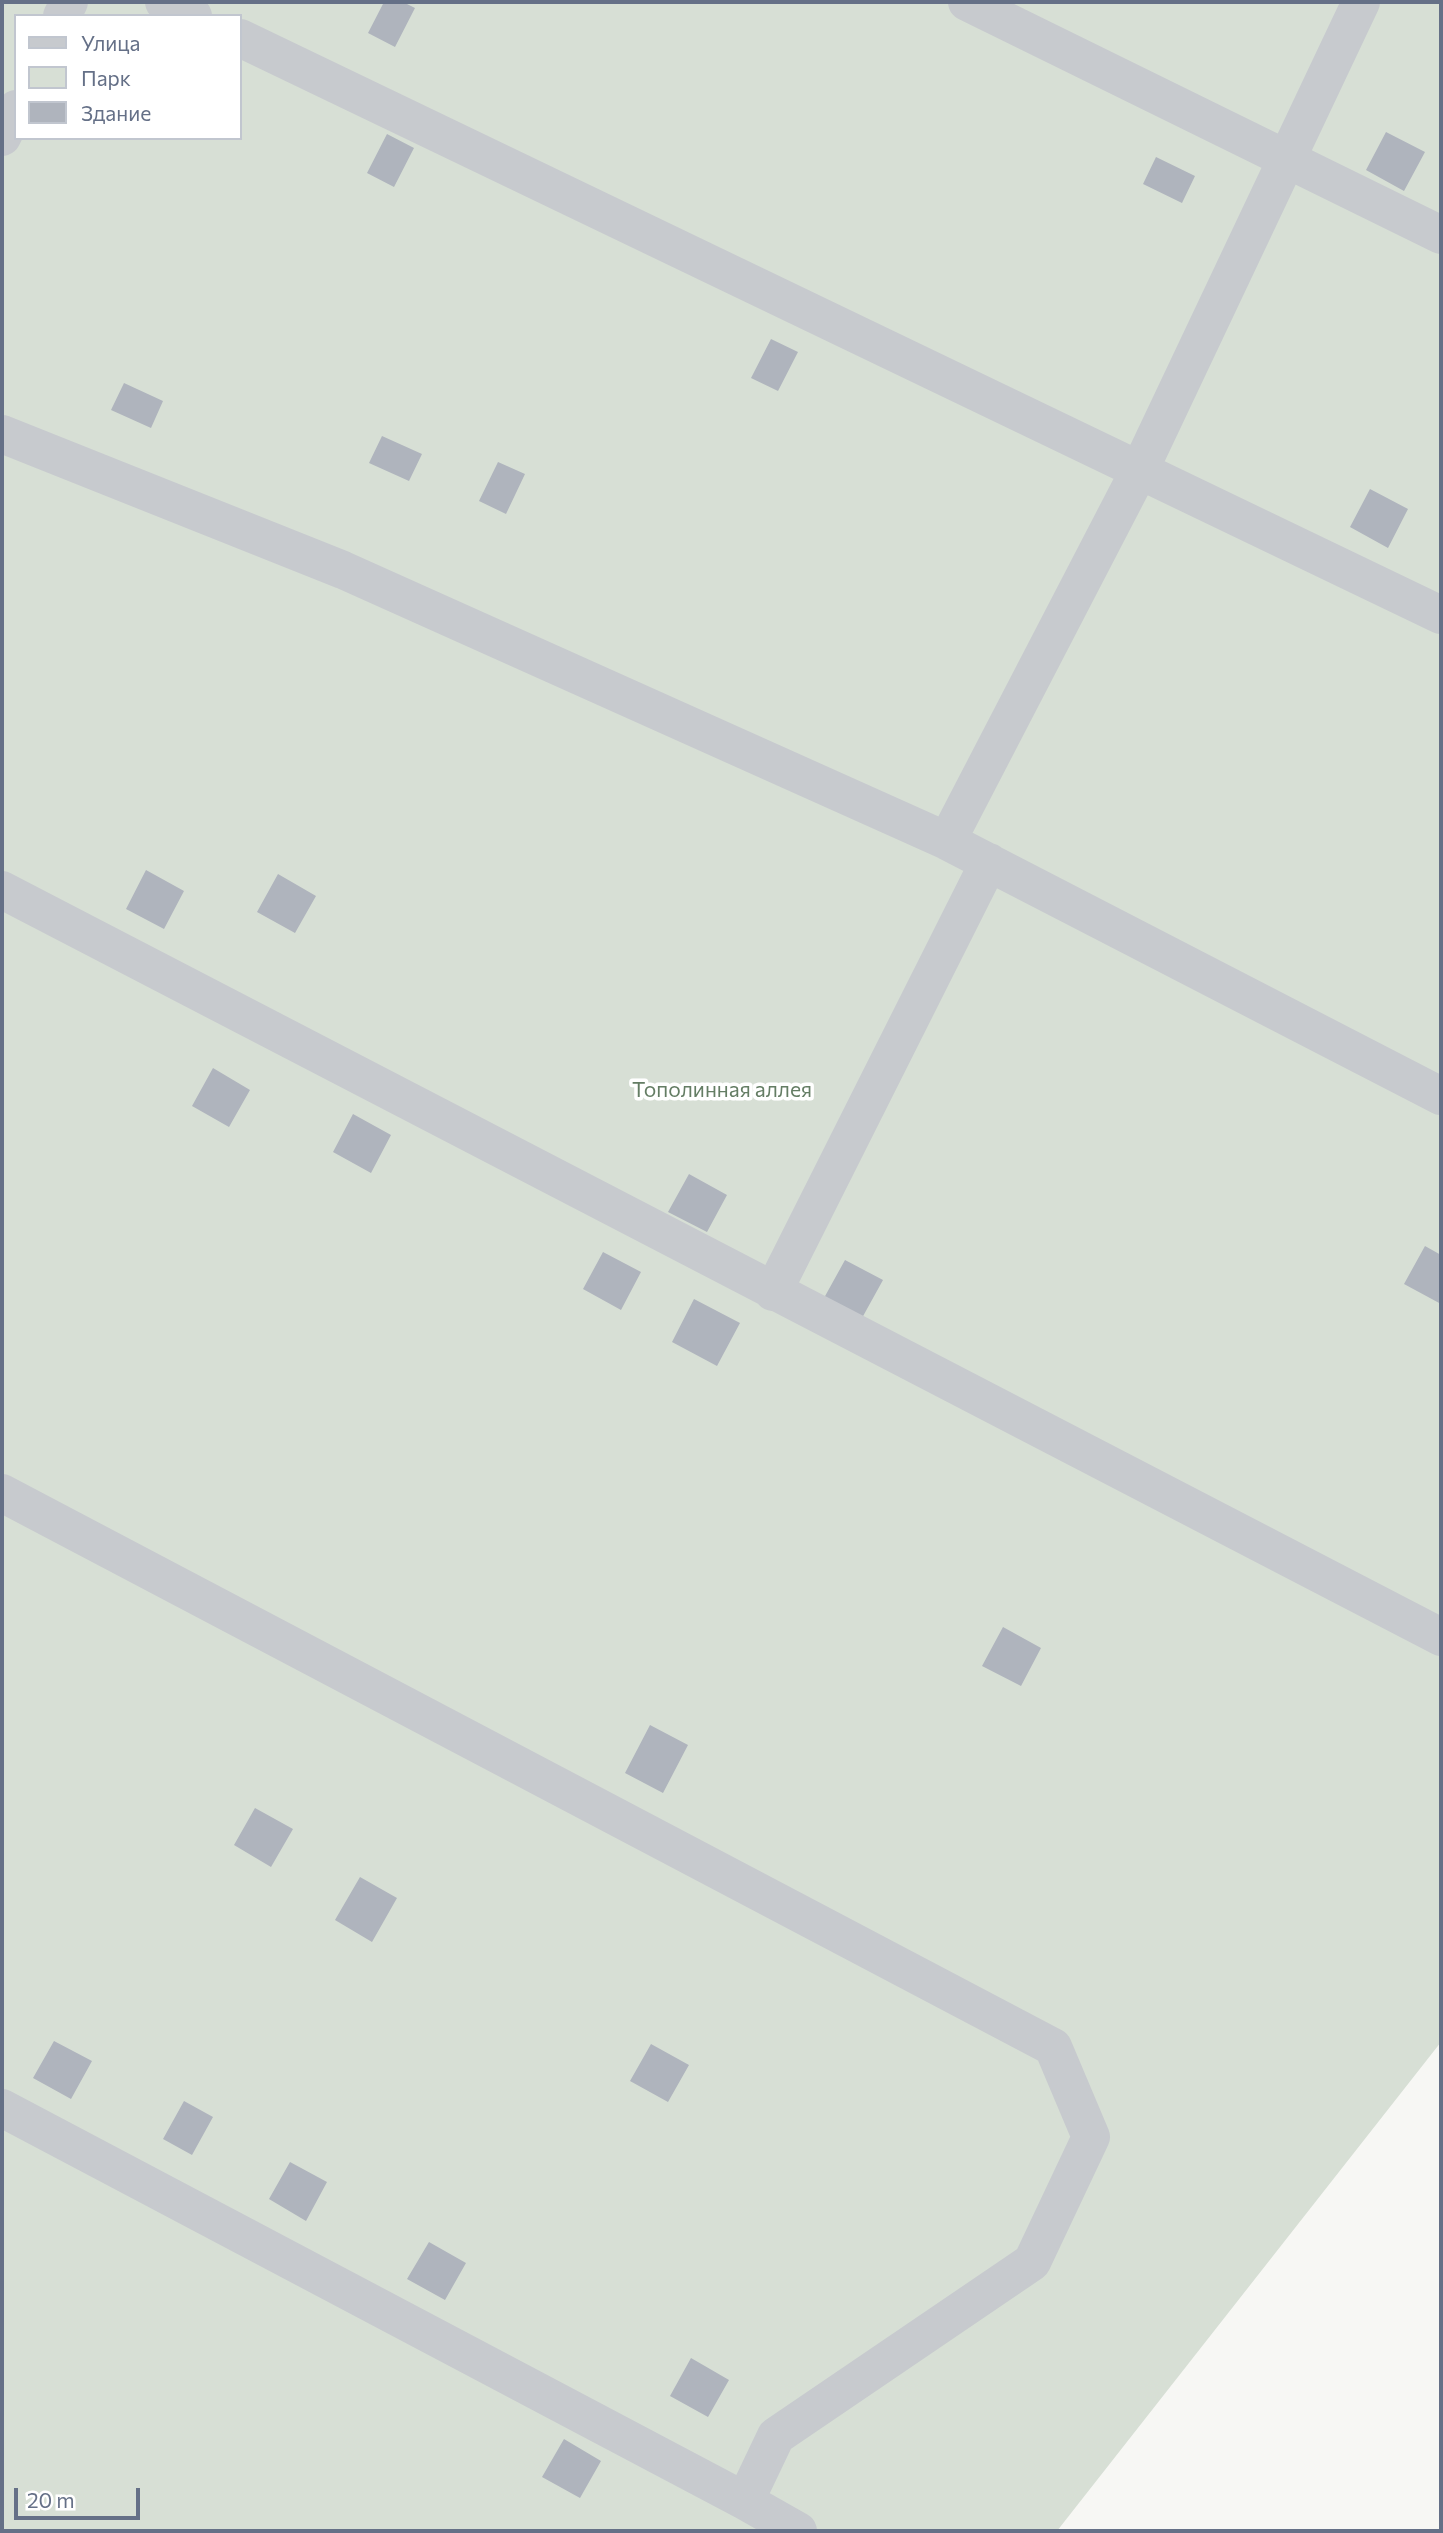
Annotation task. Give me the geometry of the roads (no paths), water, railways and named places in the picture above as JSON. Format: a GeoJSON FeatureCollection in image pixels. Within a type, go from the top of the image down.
{"type":"FeatureCollection","features":[{"type":"Feature","properties":{"kind":"street"},"geometry":{"type":"LineString","coordinates":[[164,2],[189,14]]}},
{"type":"Feature","properties":{"kind":"street"},"geometry":{"type":"LineString","coordinates":[[967,2],[1441,236]]}},
{"type":"Feature","properties":{"kind":"street"},"geometry":{"type":"LineString","coordinates":[[947,841],[1140,469],[1362,2]]}},
{"type":"Feature","properties":{"kind":"street"},"geometry":{"type":"LineString","coordinates":[[242,39],[1441,615]]}},
{"type":"Feature","properties":{"kind":"street"},"geometry":{"type":"LineString","coordinates":[[2,137],[14,113]]}},
{"type":"Feature","properties":{"kind":"street"},"geometry":{"type":"LineString","coordinates":[[2,434],[343,570],[947,841],[1441,1096]]}},
{"type":"Feature","properties":{"kind":"street"},"geometry":{"type":"LineString","coordinates":[[773,1292],[989,862]]}},
{"type":"Feature","properties":{"kind":"street"},"geometry":{"type":"LineString","coordinates":[[2,890],[1441,1637]]}},
{"type":"Feature","properties":{"kind":"street"},"geometry":{"type":"LineString","coordinates":[[2,1493],[1053,2047],[1091,2137],[1032,2262],[776,2436],[745,2501]]}},
{"type":"Feature","properties":{"kind":"street"},"geometry":{"type":"LineString","coordinates":[[2,2108],[798,2531]]}},
{"type":"Feature","properties":{"kind":"park label","name":"Тополинная аллея"},"geometry":{"type":"Point","coordinates":[722,1090]}}]}
